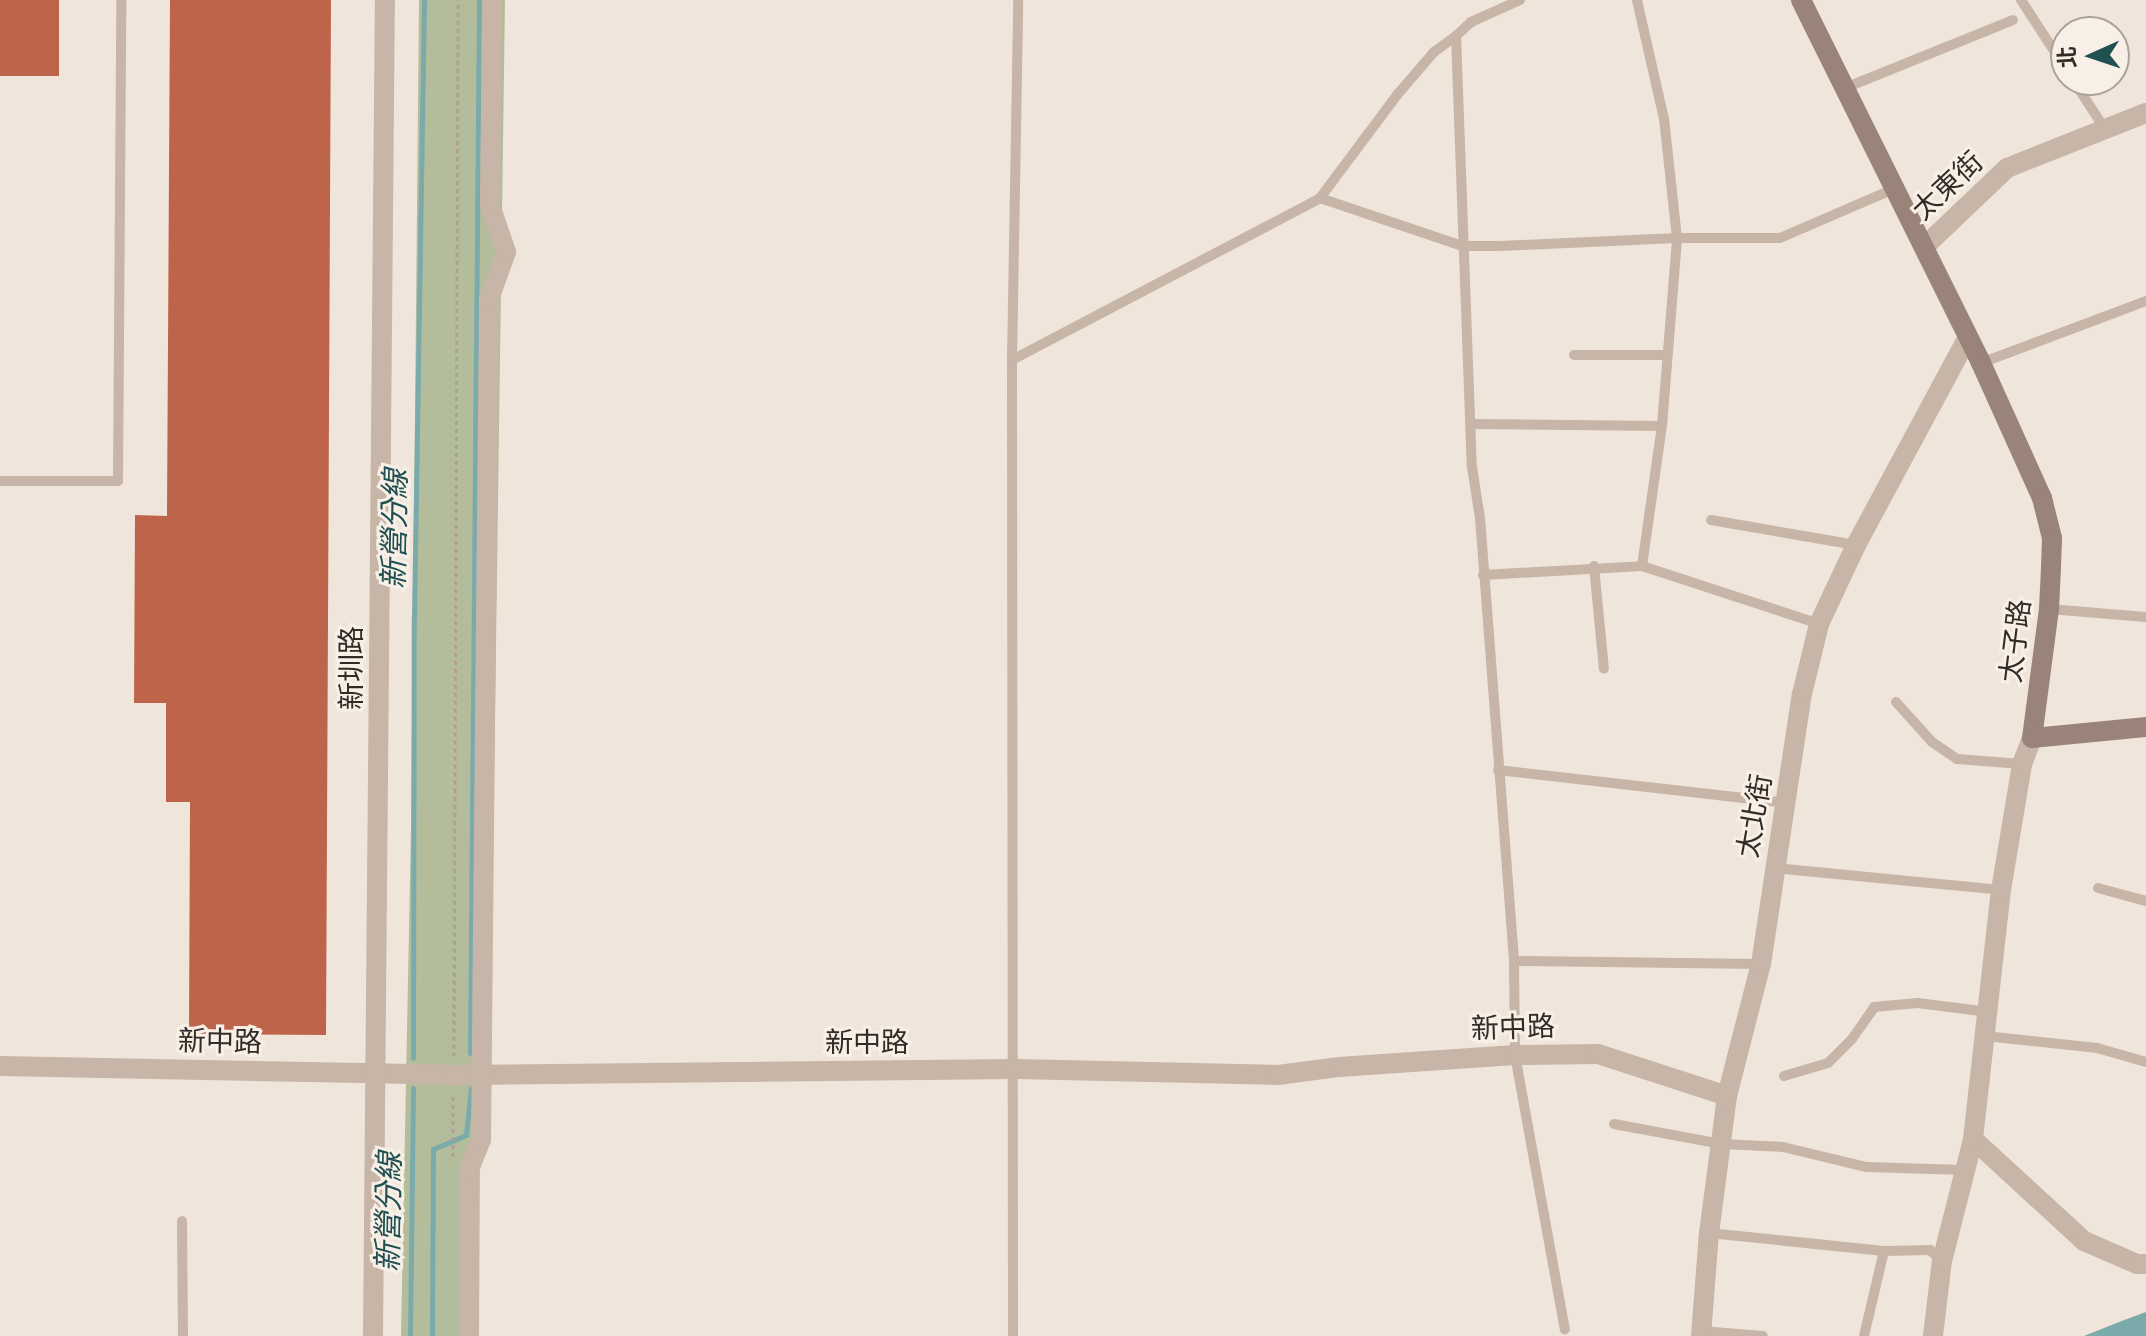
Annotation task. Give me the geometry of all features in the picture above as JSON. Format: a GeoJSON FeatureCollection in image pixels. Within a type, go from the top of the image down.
{"type":"FeatureCollection","features":[{"type":"Feature","properties":{"kind":"street","name":"新圳路"},"geometry":{"type":"LineString","coordinates":[[373,1336],[385,0]]}},
{"type":"Feature","properties":{"kind":"street"},"geometry":{"type":"LineString","coordinates":[[469,1336],[470,1167],[481,1140],[489,299],[506,252],[490,205],[492,0]]}},
{"type":"Feature","properties":{"kind":"street","name":"太子路"},"geometry":{"type":"LineString","coordinates":[[1801,0],[1981,363],[2042,498],[2052,538],[2049,609],[2032,738],[2022,764],[2001,890],[1973,1139],[1942,1261],[1933,1336]]}},
{"type":"Feature","properties":{"kind":"street","name":"太東街"},"geometry":{"type":"LineString","coordinates":[[1924,247],[2007,168],[2146,113]]}},
{"type":"Feature","properties":{"kind":"street","name":"太北街"},"geometry":{"type":"LineString","coordinates":[[1701,1334],[1709,1233],[1727,1096],[1761,964],[1802,694],[1819,624],[1856,545],[1968,337]]}},
{"type":"Feature","properties":{"kind":"street"},"geometry":{"type":"LineString","coordinates":[[2032,738],[2146,727]]}},
{"type":"Feature","properties":{"kind":"street","name":"新中路"},"geometry":{"type":"LineString","coordinates":[[0,1066],[454,1075],[1014,1069],[1278,1075],[1339,1067],[1515,1055],[1598,1054],[1727,1096]]}},
{"type":"Feature","properties":{"kind":"street"},"geometry":{"type":"LineString","coordinates":[[1973,1139],[2084,1241],[2137,1264],[2146,1264]]}},
{"type":"Feature","properties":{"kind":"lane"},"geometry":{"type":"LineString","coordinates":[[0,481],[118,481],[121,0]]}},
{"type":"Feature","properties":{"kind":"lane"},"geometry":{"type":"LineString","coordinates":[[1013,1336],[1012,360],[1018,0]]}},
{"type":"Feature","properties":{"kind":"lane"},"geometry":{"type":"LineString","coordinates":[[1012,360],[1320,198],[1397,95],[1434,52],[1471,22],[1520,0]]}},
{"type":"Feature","properties":{"kind":"lane"},"geometry":{"type":"LineString","coordinates":[[1637,0],[1664,119],[1677,238],[1662,426],[1642,566]]}},
{"type":"Feature","properties":{"kind":"lane"},"geometry":{"type":"LineString","coordinates":[[2021,0],[2050,44]]}},
{"type":"Feature","properties":{"kind":"lane"},"geometry":{"type":"LineString","coordinates":[[1845,88],[2013,20]]}},
{"type":"Feature","properties":{"kind":"lane"},"geometry":{"type":"LineString","coordinates":[[1456,36],[1471,424],[1514,961],[1515,1055],[1565,1329]]}},
{"type":"Feature","properties":{"kind":"lane"},"geometry":{"type":"LineString","coordinates":[[2083,96],[2105,129]]}},
{"type":"Feature","properties":{"kind":"lane"},"geometry":{"type":"LineString","coordinates":[[1320,198],[1463,246],[1677,238],[1780,238],[1894,189]]}},
{"type":"Feature","properties":{"kind":"lane"},"geometry":{"type":"LineString","coordinates":[[1981,363],[2146,301]]}},
{"type":"Feature","properties":{"kind":"lane"},"geometry":{"type":"LineString","coordinates":[[1574,355],[1667,355]]}},
{"type":"Feature","properties":{"kind":"lane"},"geometry":{"type":"LineString","coordinates":[[1471,424],[1662,426]]}},
{"type":"Feature","properties":{"kind":"lane"},"geometry":{"type":"LineString","coordinates":[[1711,520],[1856,545]]}},
{"type":"Feature","properties":{"kind":"lane"},"geometry":{"type":"LineString","coordinates":[[1483,575],[1594,566],[1642,566],[1819,624]]}},
{"type":"Feature","properties":{"kind":"lane"},"geometry":{"type":"LineString","coordinates":[[1594,566],[1604,669]]}},
{"type":"Feature","properties":{"kind":"lane"},"geometry":{"type":"LineString","coordinates":[[2049,609],[2146,617]]}},
{"type":"Feature","properties":{"kind":"lane"},"geometry":{"type":"LineString","coordinates":[[1896,702],[1932,742],[1957,759],[2022,764]]}},
{"type":"Feature","properties":{"kind":"lane"},"geometry":{"type":"LineString","coordinates":[[1498,770],[1786,803]]}},
{"type":"Feature","properties":{"kind":"lane"},"geometry":{"type":"LineString","coordinates":[[1774,868],[2001,890]]}},
{"type":"Feature","properties":{"kind":"lane"},"geometry":{"type":"LineString","coordinates":[[2098,888],[2146,901]]}},
{"type":"Feature","properties":{"kind":"lane"},"geometry":{"type":"LineString","coordinates":[[1514,961],[1761,964]]}},
{"type":"Feature","properties":{"kind":"lane"},"geometry":{"type":"LineString","coordinates":[[1784,1076],[1828,1063],[1852,1039],[1874,1007],[1918,1003],[1989,1012]]}},
{"type":"Feature","properties":{"kind":"lane"},"geometry":{"type":"LineString","coordinates":[[1985,1036],[2097,1048],[2146,1062]]}},
{"type":"Feature","properties":{"kind":"lane"},"geometry":{"type":"LineString","coordinates":[[1614,1124],[1722,1144],[1783,1147],[1866,1167],[1965,1170]]}},
{"type":"Feature","properties":{"kind":"lane"},"geometry":{"type":"LineString","coordinates":[[182,1221],[183,1336]]}},
{"type":"Feature","properties":{"kind":"lane"},"geometry":{"type":"LineString","coordinates":[[1709,1233],[1884,1251],[1930,1250],[1942,1261]]}},
{"type":"Feature","properties":{"kind":"lane"},"geometry":{"type":"LineString","coordinates":[[1864,1336],[1884,1251]]}},
{"type":"Feature","properties":{"kind":"lane"},"geometry":{"type":"LineString","coordinates":[[1701,1334],[1763,1336]]}},
{"type":"Feature","properties":{"kind":"path"},"geometry":{"type":"LineString","coordinates":[[453,1148],[458,0]]}},
{"type":"Feature","properties":{"kind":"green space"},"geometry":{"type":"Polygon","coordinates":[[[419,0],[505,0],[492,932],[486,1149],[478,1175],[478,1336],[401,1336],[411,826],[419,0]]]}},
{"type":"Feature","properties":{"kind":"water"},"geometry":{"type":"Polygon","coordinates":[[[2146,1312],[2146,1336],[2084,1336],[2119,1322],[2146,1312]]]}},
{"type":"Feature","properties":{"kind":"building"},"geometry":{"type":"Polygon","coordinates":[[[0,0],[59,0],[59,76],[0,76],[0,0]]]}},
{"type":"Feature","properties":{"kind":"building"},"geometry":{"type":"Polygon","coordinates":[[[170,0],[331,0],[326,1035],[189,1034],[190,802],[166,802],[166,703],[134,703],[135,515],[167,516],[170,0]]]}},
{"type":"Feature","properties":{"kind":"waterway","name":"新營分線"},"geometry":{"type":"LineString","coordinates":[[413,1058],[414,617],[424,0]]}},
{"type":"Feature","properties":{"kind":"waterway"},"geometry":{"type":"LineString","coordinates":[[470,1053],[479,0]]}},
{"type":"Feature","properties":{"kind":"waterway","name":"新營分線"},"geometry":{"type":"LineString","coordinates":[[410,1336],[413,1088]]}},
{"type":"Feature","properties":{"kind":"waterway"},"geometry":{"type":"LineString","coordinates":[[432,1336],[433,1149],[466,1135],[471,1088]]}}]}
